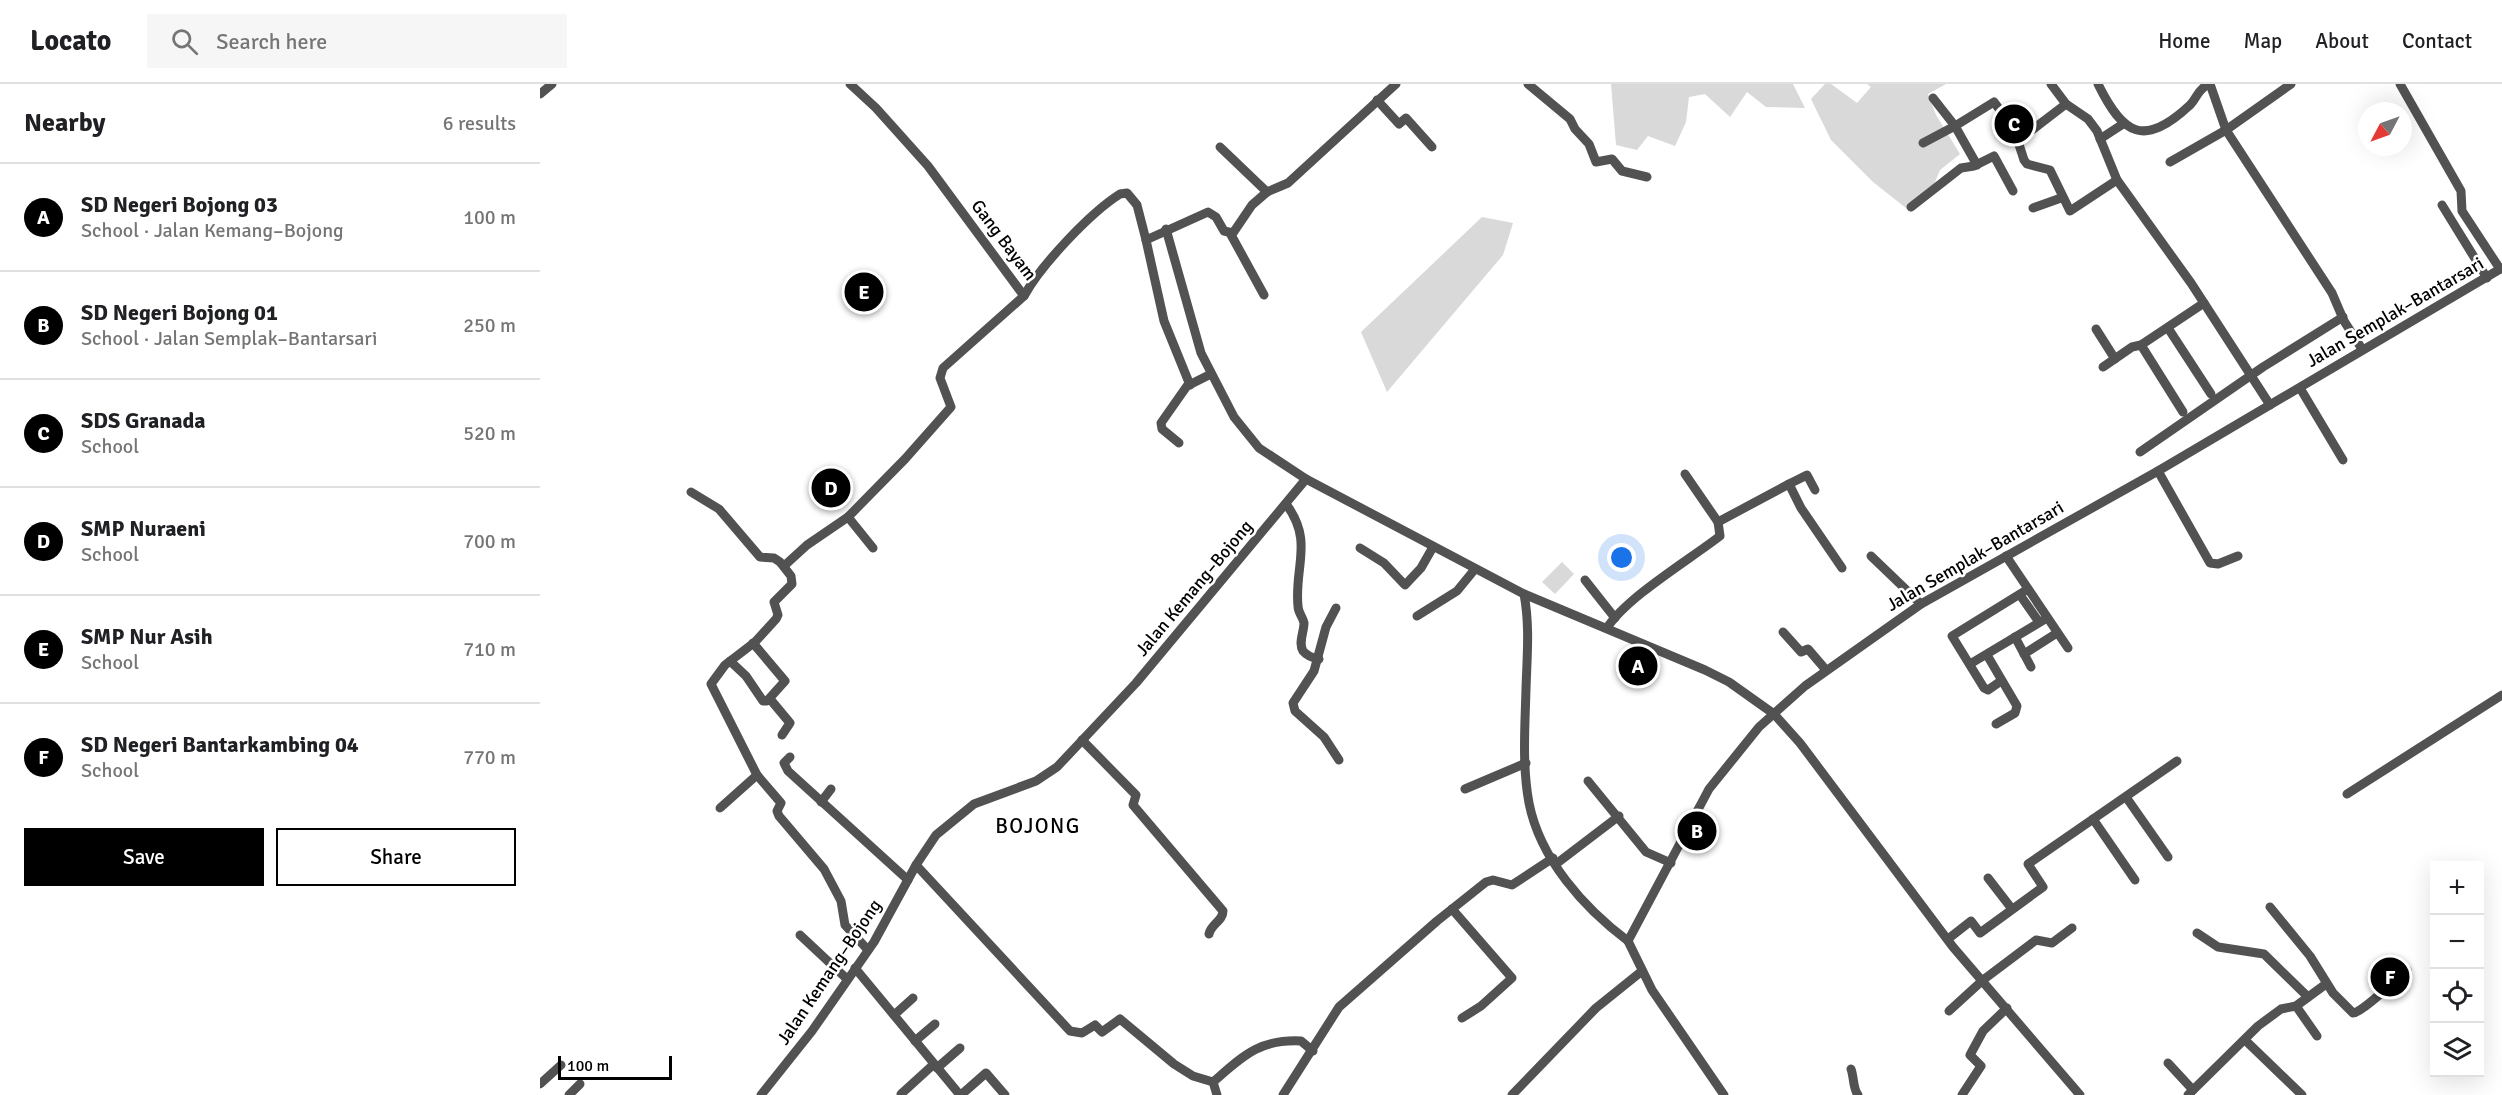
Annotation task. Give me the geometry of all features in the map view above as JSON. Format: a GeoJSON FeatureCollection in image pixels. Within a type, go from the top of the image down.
{"type":"FeatureCollection","features":[{"type":"Feature","properties":{"kind":"street"},"geometry":{"type":"LineString","coordinates":[[540,94],[552,84]]}},
{"type":"Feature","properties":{"kind":"street","name":"Gang Bayam"},"geometry":{"type":"LineString","coordinates":[[850,84],[876,108],[927,166],[1024,296],[1035,277],[1049,260],[1120,194],[1127,193],[1135,199],[1146,240]]}},
{"type":"Feature","properties":{"kind":"street"},"geometry":{"type":"LineString","coordinates":[[1230,233],[1236,231],[1252,205],[1267,192],[1288,183],[1396,84]]}},
{"type":"Feature","properties":{"kind":"street"},"geometry":{"type":"LineString","coordinates":[[1528,84],[1570,119],[1575,129],[1587,141],[1596,162],[1612,159],[1622,171],[1647,177]]}},
{"type":"Feature","properties":{"kind":"street"},"geometry":{"type":"LineString","coordinates":[[2051,84],[2066,104],[2088,119],[2100,139],[2117,180],[2204,303],[2270,405]]}},
{"type":"Feature","properties":{"kind":"street"},"geometry":{"type":"LineString","coordinates":[[2098,84],[2114,114],[2123,124],[2140,132],[2163,124],[2192,103],[2194,96],[2209,84],[2226,130],[2332,293],[2362,349]]}},
{"type":"Feature","properties":{"kind":"street"},"geometry":{"type":"LineString","coordinates":[[2170,162],[2226,130],[2280,87],[2291,84]]}},
{"type":"Feature","properties":{"kind":"street"},"geometry":{"type":"LineString","coordinates":[[2400,84],[2461,191],[2462,211],[2501,269]]}},
{"type":"Feature","properties":{"kind":"street"},"geometry":{"type":"LineString","coordinates":[[1933,98],[1955,126],[1977,165]]}},
{"type":"Feature","properties":{"kind":"street"},"geometry":{"type":"LineString","coordinates":[[1377,100],[1399,124],[1406,118],[1432,147]]}},
{"type":"Feature","properties":{"kind":"street"},"geometry":{"type":"LineString","coordinates":[[1923,143],[1994,102],[2019,140],[2024,160],[2027,164],[2050,170],[2061,198],[2071,212],[2117,180]]}},
{"type":"Feature","properties":{"kind":"street"},"geometry":{"type":"LineString","coordinates":[[2019,140],[2066,104]]}},
{"type":"Feature","properties":{"kind":"street"},"geometry":{"type":"LineString","coordinates":[[2100,139],[2123,124]]}},
{"type":"Feature","properties":{"kind":"street"},"geometry":{"type":"LineString","coordinates":[[1220,147],[1267,192]]}},
{"type":"Feature","properties":{"kind":"street"},"geometry":{"type":"LineString","coordinates":[[1911,207],[1962,168],[1977,165],[1995,156],[2013,191]]}},
{"type":"Feature","properties":{"kind":"street"},"geometry":{"type":"LineString","coordinates":[[2033,208],[2061,198]]}},
{"type":"Feature","properties":{"kind":"street"},"geometry":{"type":"LineString","coordinates":[[2442,205],[2487,278]]}},
{"type":"Feature","properties":{"kind":"street"},"geometry":{"type":"LineString","coordinates":[[1190,384],[1160,310],[1146,240],[1208,212],[1230,233],[1264,295]]}},
{"type":"Feature","properties":{"kind":"street"},"geometry":{"type":"LineString","coordinates":[[1166,229],[1201,353],[1234,417],[1259,448],[1306,479],[1475,569],[1524,594],[1729,682],[1774,714],[1817,765],[1948,939],[2080,1095]]}},
{"type":"Feature","properties":{"kind":"street","name":"Jalan Semplak–Bantarsari"},"geometry":{"type":"LineString","coordinates":[[1628,941],[1709,789],[1759,727],[1805,686],[1921,604],[2158,471],[2501,269]]}},
{"type":"Feature","properties":{"kind":"street"},"geometry":{"type":"LineString","coordinates":[[784,566],[807,545],[848,518],[905,459],[951,407],[940,378],[944,368],[1024,296]]}},
{"type":"Feature","properties":{"kind":"street"},"geometry":{"type":"LineString","coordinates":[[2103,368],[2132,347],[2141,345],[2204,303]]}},
{"type":"Feature","properties":{"kind":"street"},"geometry":{"type":"LineString","coordinates":[[2140,452],[2251,375],[2343,317]]}},
{"type":"Feature","properties":{"kind":"street"},"geometry":{"type":"LineString","coordinates":[[2168,328],[2211,394]]}},
{"type":"Feature","properties":{"kind":"street"},"geometry":{"type":"LineString","coordinates":[[2096,329],[2115,359]]}},
{"type":"Feature","properties":{"kind":"street"},"geometry":{"type":"LineString","coordinates":[[2141,345],[2183,412]]}},
{"type":"Feature","properties":{"kind":"street"},"geometry":{"type":"LineString","coordinates":[[1179,443],[1160,426],[1190,384],[1210,374]]}},
{"type":"Feature","properties":{"kind":"street"},"geometry":{"type":"LineString","coordinates":[[2300,388],[2343,460]]}},
{"type":"Feature","properties":{"kind":"street"},"geometry":{"type":"LineString","coordinates":[[2158,471],[2210,563],[2218,564],[2238,556]]}},
{"type":"Feature","properties":{"kind":"street"},"geometry":{"type":"LineString","coordinates":[[1607,628],[1615,618],[1661,578],[1720,536],[1718,522],[1685,474]]}},
{"type":"Feature","properties":{"kind":"street"},"geometry":{"type":"LineString","coordinates":[[1718,522],[1807,475],[1815,490]]}},
{"type":"Feature","properties":{"kind":"street","name":"Jalan Kemang–Bojong"},"geometry":{"type":"LineString","coordinates":[[762,1095],[868,950],[915,865],[936,835],[957,816],[986,798],[1042,778],[1057,767],[1136,682],[1306,479]]}},
{"type":"Feature","properties":{"kind":"street"},"geometry":{"type":"LineString","coordinates":[[1789,484],[1807,518],[1842,568]]}},
{"type":"Feature","properties":{"kind":"street"},"geometry":{"type":"LineString","coordinates":[[691,492],[719,509],[760,557],[774,558],[791,576],[792,584],[774,602],[778,615],[776,619],[753,643],[730,661],[715,676],[711,684],[757,775],[781,803],[777,811],[779,816],[824,869],[829,884],[841,901],[848,928],[868,950]]}},
{"type":"Feature","properties":{"kind":"street"},"geometry":{"type":"LineString","coordinates":[[1286,504],[1297,518],[1301,531],[1297,605],[1304,625],[1302,646],[1307,654],[1319,659]]}},
{"type":"Feature","properties":{"kind":"street"},"geometry":{"type":"LineString","coordinates":[[848,518],[873,548]]}},
{"type":"Feature","properties":{"kind":"street"},"geometry":{"type":"LineString","coordinates":[[1360,548],[1384,563],[1405,585],[1421,568],[1433,547]]}},
{"type":"Feature","properties":{"kind":"street"},"geometry":{"type":"LineString","coordinates":[[1871,556],[1921,604]]}},
{"type":"Feature","properties":{"kind":"street"},"geometry":{"type":"LineString","coordinates":[[2006,556],[2024,592],[2043,620],[2068,648]]}},
{"type":"Feature","properties":{"kind":"street"},"geometry":{"type":"LineString","coordinates":[[1417,616],[1457,591],[1475,569]]}},
{"type":"Feature","properties":{"kind":"street"},"geometry":{"type":"LineString","coordinates":[[1585,580],[1615,618]]}},
{"type":"Feature","properties":{"kind":"street"},"geometry":{"type":"LineString","coordinates":[[2001,681],[1986,690],[1953,634],[2024,592]]}},
{"type":"Feature","properties":{"kind":"street"},"geometry":{"type":"LineString","coordinates":[[1524,594],[1529,631],[1527,790],[1533,818],[1554,861],[1589,909],[1628,941],[1660,1004],[1724,1095]]}},
{"type":"Feature","properties":{"kind":"street"},"geometry":{"type":"LineString","coordinates":[[1336,608],[1319,647],[1319,659],[1293,703],[1295,711],[1324,737],[1339,760]]}},
{"type":"Feature","properties":{"kind":"street"},"geometry":{"type":"LineString","coordinates":[[1970,664],[2043,620]]}},
{"type":"Feature","properties":{"kind":"street"},"geometry":{"type":"LineString","coordinates":[[1783,632],[1801,652],[1808,649],[1826,670]]}},
{"type":"Feature","properties":{"kind":"street"},"geometry":{"type":"LineString","coordinates":[[2024,654],[2057,633]]}},
{"type":"Feature","properties":{"kind":"street"},"geometry":{"type":"LineString","coordinates":[[2015,637],[2031,667]]}},
{"type":"Feature","properties":{"kind":"street"},"geometry":{"type":"LineString","coordinates":[[730,661],[746,676],[763,701],[770,699],[785,681],[753,643]]}},
{"type":"Feature","properties":{"kind":"street"},"geometry":{"type":"LineString","coordinates":[[1986,655],[2017,706],[2017,710],[1996,724]]}},
{"type":"Feature","properties":{"kind":"street"},"geometry":{"type":"LineString","coordinates":[[2347,794],[2502,695]]}},
{"type":"Feature","properties":{"kind":"street"},"geometry":{"type":"LineString","coordinates":[[770,699],[790,723],[782,735]]}},
{"type":"Feature","properties":{"kind":"street"},"geometry":{"type":"LineString","coordinates":[[1082,740],[1136,795],[1132,805],[1223,911],[1222,917],[1210,929],[1209,934]]}},
{"type":"Feature","properties":{"kind":"street"},"geometry":{"type":"LineString","coordinates":[[790,757],[784,766],[908,880]]}},
{"type":"Feature","properties":{"kind":"street"},"geometry":{"type":"LineString","coordinates":[[1948,939],[1971,921],[1980,933],[2043,887],[2028,864],[2177,761]]}},
{"type":"Feature","properties":{"kind":"street"},"geometry":{"type":"LineString","coordinates":[[1465,789],[1526,763]]}},
{"type":"Feature","properties":{"kind":"street"},"geometry":{"type":"LineString","coordinates":[[720,808],[757,775]]}},
{"type":"Feature","properties":{"kind":"street"},"geometry":{"type":"LineString","coordinates":[[1588,781],[1619,816],[1646,852],[1671,863]]}},
{"type":"Feature","properties":{"kind":"street"},"geometry":{"type":"LineString","coordinates":[[821,802],[831,789]]}},
{"type":"Feature","properties":{"kind":"street"},"geometry":{"type":"LineString","coordinates":[[2126,797],[2168,857]]}},
{"type":"Feature","properties":{"kind":"street"},"geometry":{"type":"LineString","coordinates":[[1283,1095],[1339,1007],[1452,909],[1489,881],[1514,884],[1554,861],[1619,816]]}},
{"type":"Feature","properties":{"kind":"street"},"geometry":{"type":"LineString","coordinates":[[2093,819],[2135,880]]}},
{"type":"Feature","properties":{"kind":"street"},"geometry":{"type":"LineString","coordinates":[[915,865],[1070,1031],[1082,1033],[1095,1025],[1102,1032],[1120,1019],[1174,1064],[1193,1076],[1213,1082]]}},
{"type":"Feature","properties":{"kind":"street"},"geometry":{"type":"LineString","coordinates":[[1988,878],[2012,909]]}},
{"type":"Feature","properties":{"kind":"street"},"geometry":{"type":"LineString","coordinates":[[2270,907],[2310,956],[2326,984],[2353,1013],[2360,1012],[2381,990],[2407,970]]}},
{"type":"Feature","properties":{"kind":"street"},"geometry":{"type":"LineString","coordinates":[[1452,909],[1512,978],[1481,1006],[1462,1018]]}},
{"type":"Feature","properties":{"kind":"street"},"geometry":{"type":"LineString","coordinates":[[1949,1011],[1983,980],[2039,939],[2052,943],[2072,928]]}},
{"type":"Feature","properties":{"kind":"street"},"geometry":{"type":"LineString","coordinates":[[2197,933],[2218,947],[2264,954],[2308,997]]}},
{"type":"Feature","properties":{"kind":"street"},"geometry":{"type":"LineString","coordinates":[[800,934],[847,979]]}},
{"type":"Feature","properties":{"kind":"street"},"geometry":{"type":"LineString","coordinates":[[855,968],[961,1095],[986,1073],[1005,1095]]}},
{"type":"Feature","properties":{"kind":"street"},"geometry":{"type":"LineString","coordinates":[[1512,1095],[1596,1008],[1642,971]]}},
{"type":"Feature","properties":{"kind":"street"},"geometry":{"type":"LineString","coordinates":[[2168,1063],[2190,1092],[2275,1013],[2296,1006],[2326,984]]}},
{"type":"Feature","properties":{"kind":"street"},"geometry":{"type":"LineString","coordinates":[[894,1016],[913,998]]}},
{"type":"Feature","properties":{"kind":"street"},"geometry":{"type":"LineString","coordinates":[[2296,1006],[2317,1036]]}},
{"type":"Feature","properties":{"kind":"street"},"geometry":{"type":"LineString","coordinates":[[1962,1095],[1981,1066],[1970,1056],[1975,1042],[2007,1008]]}},
{"type":"Feature","properties":{"kind":"street"},"geometry":{"type":"LineString","coordinates":[[915,1041],[935,1024]]}},
{"type":"Feature","properties":{"kind":"street"},"geometry":{"type":"LineString","coordinates":[[2245,1040],[2302,1095]]}},
{"type":"Feature","properties":{"kind":"street"},"geometry":{"type":"LineString","coordinates":[[1213,1082],[1255,1048],[1280,1041],[1301,1041],[1313,1051]]}},
{"type":"Feature","properties":{"kind":"street"},"geometry":{"type":"LineString","coordinates":[[901,1094],[960,1048]]}},
{"type":"Feature","properties":{"kind":"street"},"geometry":{"type":"LineString","coordinates":[[540,1084],[561,1065]]}},
{"type":"Feature","properties":{"kind":"street"},"geometry":{"type":"LineString","coordinates":[[1851,1069],[1858,1095]]}},
{"type":"Feature","properties":{"kind":"street"},"geometry":{"type":"LineString","coordinates":[[1213,1082],[1217,1095]]}},
{"type":"Feature","properties":{"kind":"street"},"geometry":{"type":"LineString","coordinates":[[569,1095],[580,1084]]}},
{"type":"Feature","properties":{"kind":"shaded area"},"geometry":{"type":"Polygon","coordinates":[[[1611,84],[1793,84],[1805,108],[1766,107],[1747,92],[1730,117],[1705,94],[1689,97],[1686,122],[1675,146],[1648,136],[1637,150],[1616,145],[1611,84]]]}},
{"type":"Feature","properties":{"kind":"shaded area"},"geometry":{"type":"Polygon","coordinates":[[[1825,84],[1831,84],[1857,103],[1871,87],[1867,84],[1946,84],[1928,94],[1936,115],[1960,154],[1940,170],[1930,194],[1911,212],[1873,182],[1831,140],[1811,99],[1825,84]]]}},
{"type":"Feature","properties":{"kind":"shaded area"},"geometry":{"type":"Polygon","coordinates":[[[1482,217],[1513,223],[1503,255],[1387,392],[1361,332],[1482,217]]]}},
{"type":"Feature","properties":{"kind":"shaded area"},"geometry":{"type":"Polygon","coordinates":[[[1562,562],[1574,574],[1555,594],[1542,582],[1562,562]]]}},
{"type":"Feature","properties":{"kind":"place","name":"SDS Granada"},"geometry":{"type":"Point","coordinates":[2014,124]}},
{"type":"Feature","properties":{"kind":"place","name":"SMP Nur Asih"},"geometry":{"type":"Point","coordinates":[864,292]}},
{"type":"Feature","properties":{"kind":"place","name":"SMP Nuraeni"},"geometry":{"type":"Point","coordinates":[831,488]}},
{"type":"Feature","properties":{"kind":"place","name":"SD Negeri Bojong 03"},"geometry":{"type":"Point","coordinates":[1638,666]}},
{"type":"Feature","properties":{"kind":"place","name":"SD Negeri Bojong 01"},"geometry":{"type":"Point","coordinates":[1697,831]}},
{"type":"Feature","properties":{"kind":"place","name":"SD Negeri Bantarkambing 04"},"geometry":{"type":"Point","coordinates":[2390,977]}},
{"type":"Feature","properties":{"kind":"district","name":"BOJONG"},"geometry":{"type":"Point","coordinates":[1038,826]}}]}
